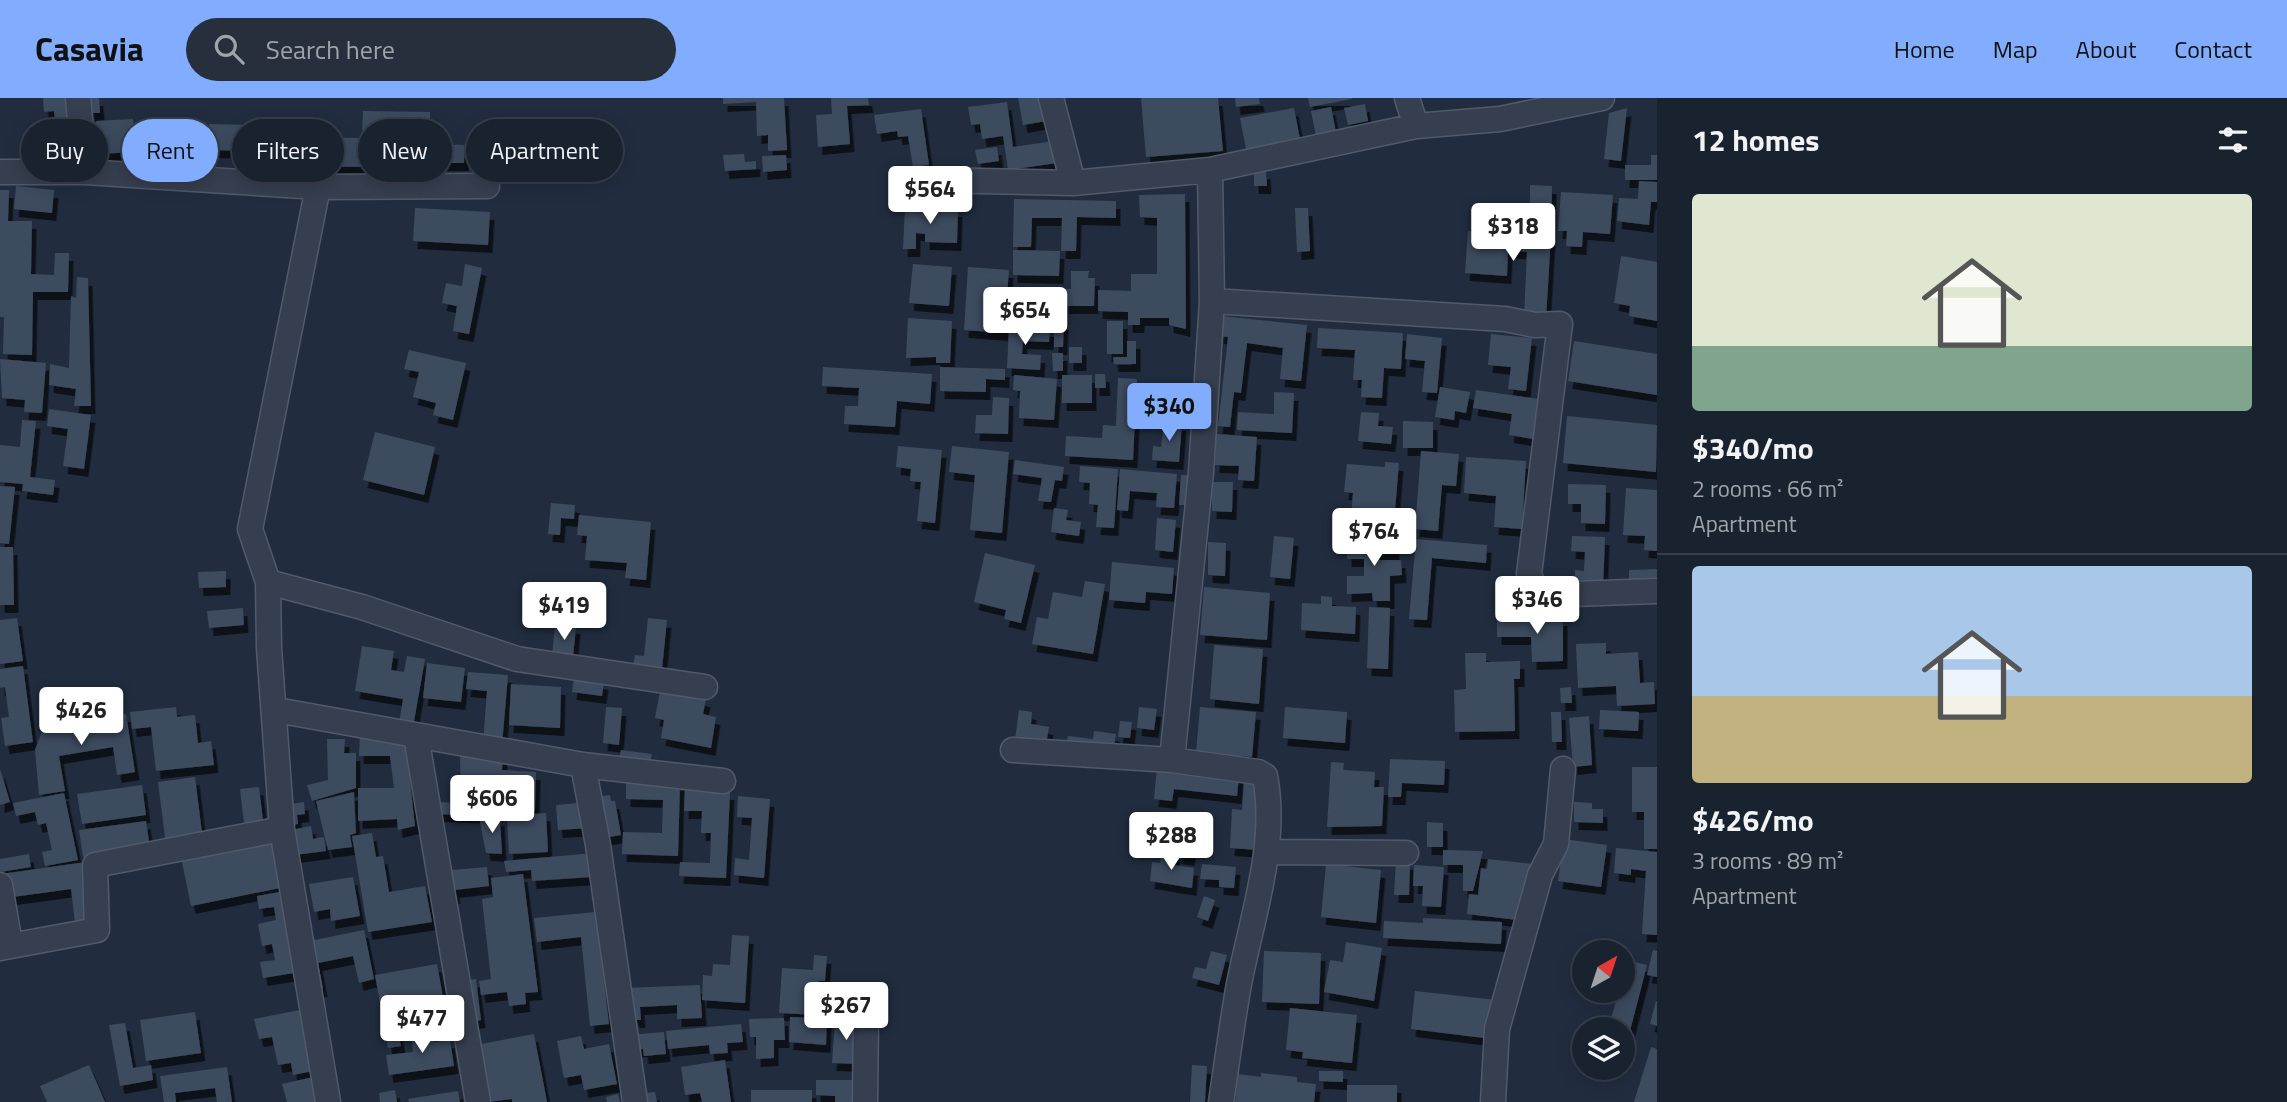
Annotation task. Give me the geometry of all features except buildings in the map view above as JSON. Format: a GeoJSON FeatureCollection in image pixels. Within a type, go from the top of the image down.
{"type":"FeatureCollection","features":[{"type":"Feature","properties":{"kind":"street"},"geometry":{"type":"LineString","coordinates":[[78,98],[80,119]]}},
{"type":"Feature","properties":{"kind":"street"},"geometry":{"type":"LineString","coordinates":[[1051,98],[1073,183]]}},
{"type":"Feature","properties":{"kind":"street"},"geometry":{"type":"LineString","coordinates":[[1408,98],[1416,126]]}},
{"type":"Feature","properties":{"kind":"street"},"geometry":{"type":"LineString","coordinates":[[930,180],[1073,183],[1210,170],[1416,126],[1500,119],[1602,98]]}},
{"type":"Feature","properties":{"kind":"street"},"geometry":{"type":"LineString","coordinates":[[1172,760],[1198,513],[1212,301],[1210,170]]}},
{"type":"Feature","properties":{"kind":"street"},"geometry":{"type":"LineString","coordinates":[[0,172],[21,172]]}},
{"type":"Feature","properties":{"kind":"street"},"geometry":{"type":"LineString","coordinates":[[108,173],[318,187],[487,187]]}},
{"type":"Feature","properties":{"kind":"street"},"geometry":{"type":"LineString","coordinates":[[318,187],[250,529],[268,582],[269,648],[276,710],[282,829],[328,1102]]}},
{"type":"Feature","properties":{"kind":"street"},"geometry":{"type":"LineString","coordinates":[[1212,301],[1505,319],[1535,325],[1560,324],[1529,574],[1534,588],[1545,595],[1657,591]]}},
{"type":"Feature","properties":{"kind":"street"},"geometry":{"type":"LineString","coordinates":[[268,582],[362,607],[517,659],[705,687]]}},
{"type":"Feature","properties":{"kind":"street"},"geometry":{"type":"LineString","coordinates":[[276,710],[583,765],[723,781]]}},
{"type":"Feature","properties":{"kind":"street"},"geometry":{"type":"LineString","coordinates":[[416,736],[478,1102]]}},
{"type":"Feature","properties":{"kind":"street"},"geometry":{"type":"LineString","coordinates":[[1013,750],[1172,760],[1258,772],[1265,776],[1266,852],[1239,987],[1221,1102]]}},
{"type":"Feature","properties":{"kind":"street"},"geometry":{"type":"LineString","coordinates":[[583,765],[598,845],[635,1102]]}},
{"type":"Feature","properties":{"kind":"street"},"geometry":{"type":"LineString","coordinates":[[1493,1102],[1497,1029],[1540,875],[1556,844],[1563,769]]}},
{"type":"Feature","properties":{"kind":"street"},"geometry":{"type":"LineString","coordinates":[[0,885],[5,947],[97,930],[95,865],[282,829]]}},
{"type":"Feature","properties":{"kind":"street"},"geometry":{"type":"LineString","coordinates":[[1266,852],[1406,853]]}},
{"type":"Feature","properties":{"kind":"street"},"geometry":{"type":"LineString","coordinates":[[865,1102],[866,1016]]}}]}
